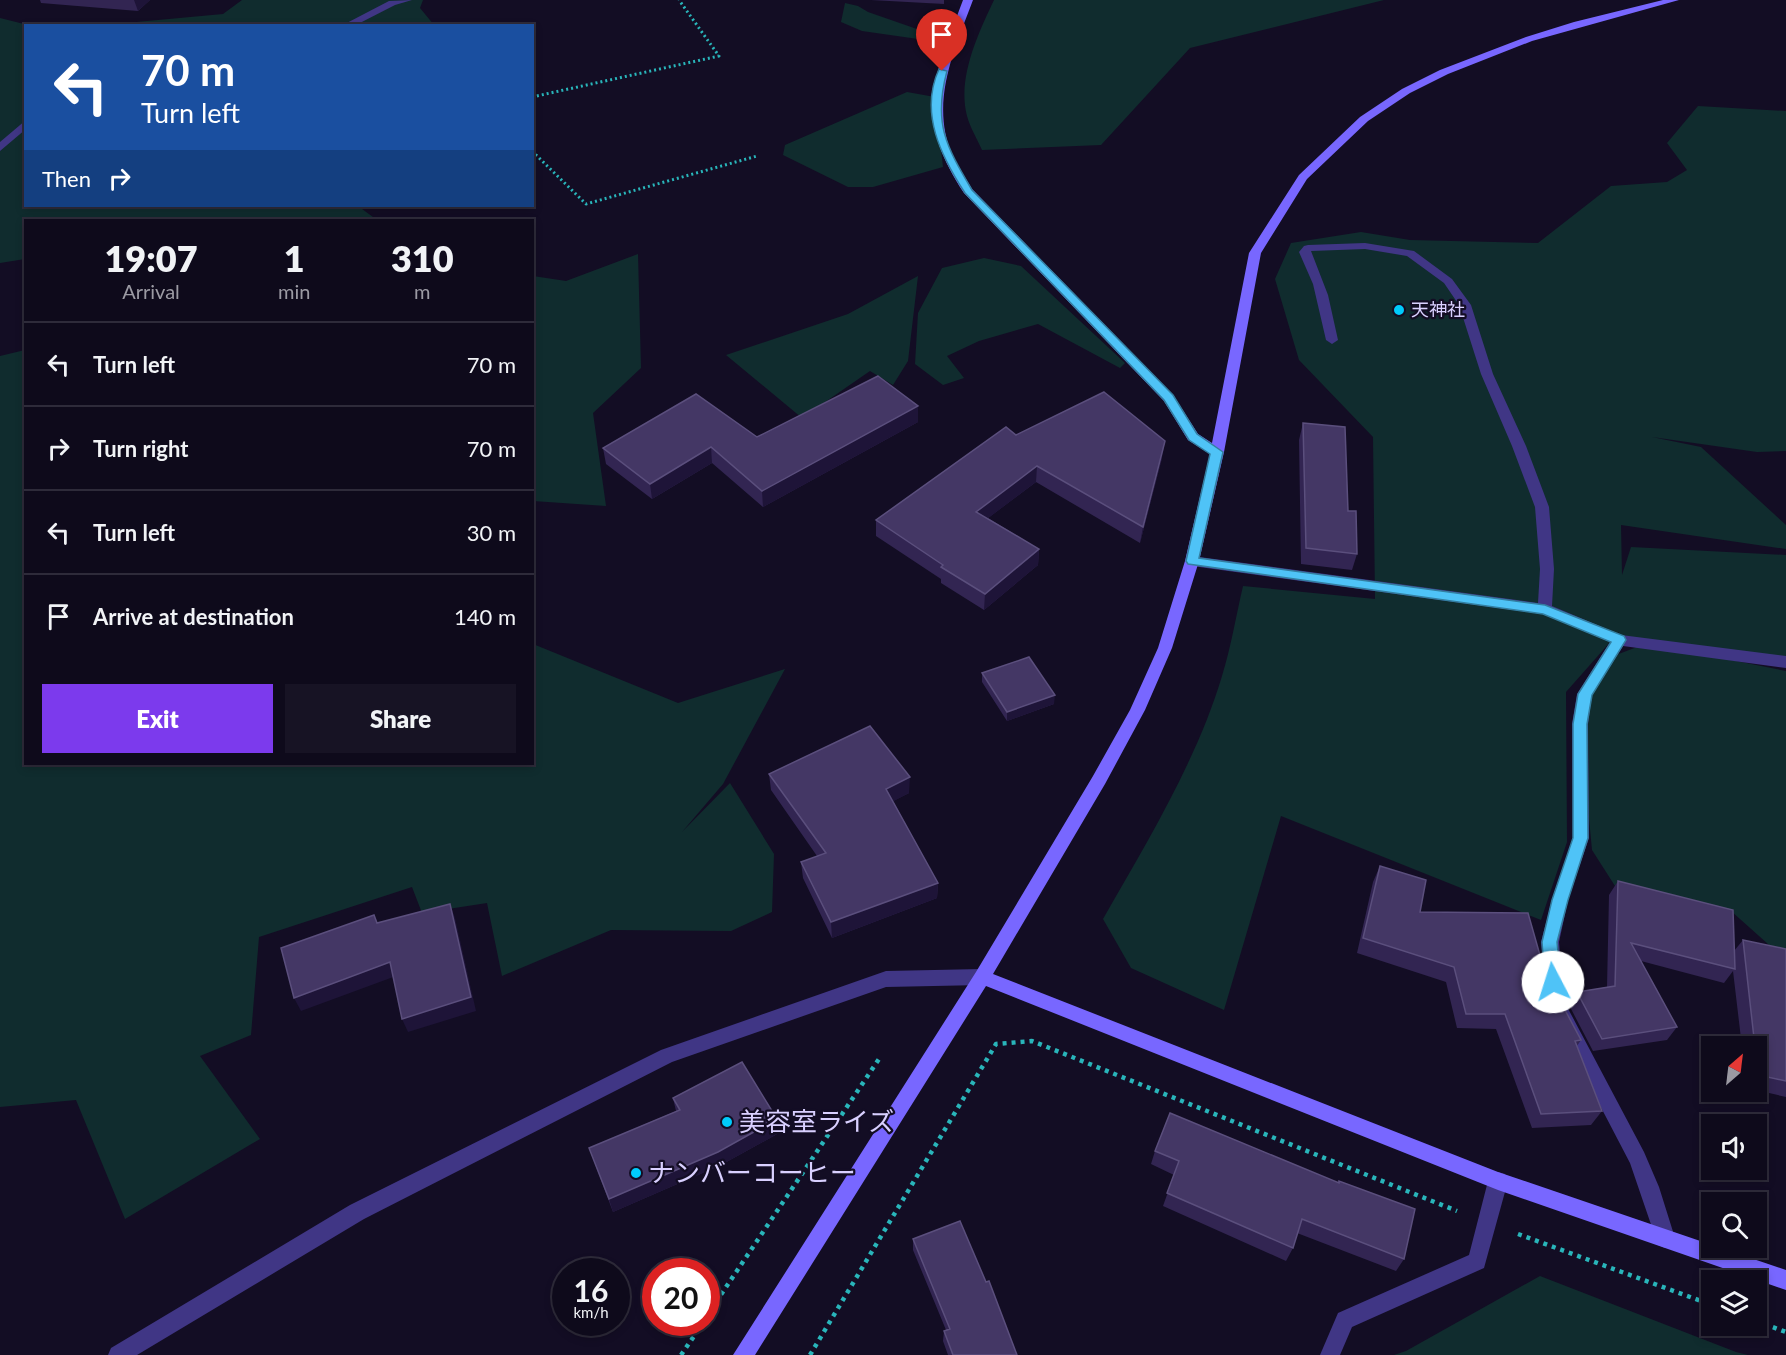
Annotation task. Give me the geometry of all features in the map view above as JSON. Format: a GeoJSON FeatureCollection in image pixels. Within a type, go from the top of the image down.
{"type":"FeatureCollection","features":[{"type":"Feature","properties":{"kind":"street"},"geometry":{"type":"LineString","coordinates":[[349,24],[392,3],[407,0]]}},
{"type":"Feature","properties":{"kind":"street"},"geometry":{"type":"LineString","coordinates":[[968,0],[935,97],[937,126],[947,155],[968,191],[1168,398],[1193,437],[1217,452]]}},
{"type":"Feature","properties":{"kind":"street"},"geometry":{"type":"LineString","coordinates":[[743,1355],[982,976],[1099,780],[1137,710],[1165,648],[1192,561],[1217,452],[1255,253],[1303,177],[1364,119],[1406,91],[1444,72],[1528,39],[1577,24],[1674,0]]}},
{"type":"Feature","properties":{"kind":"street"},"geometry":{"type":"LineString","coordinates":[[0,148],[24,125]]}},
{"type":"Feature","properties":{"kind":"street"},"geometry":{"type":"LineString","coordinates":[[1332,340],[1323,295],[1315,269],[1305,252],[1308,248],[1365,246],[1410,253],[1448,281],[1466,305],[1487,374],[1519,446],[1542,507],[1547,569],[1545,609]]}},
{"type":"Feature","properties":{"kind":"street"},"geometry":{"type":"LineString","coordinates":[[1192,561],[1545,609],[1619,640],[1786,662]]}},
{"type":"Feature","properties":{"kind":"street"},"geometry":{"type":"LineString","coordinates":[[1619,640],[1585,694],[1580,724],[1581,838],[1560,900],[1550,942],[1554,1002],[1637,1158],[1665,1238]]}},
{"type":"Feature","properties":{"kind":"street"},"geometry":{"type":"LineString","coordinates":[[118,1355],[357,1212],[667,1056],[886,979],[982,976],[1498,1181],[1786,1280]]}},
{"type":"Feature","properties":{"kind":"street"},"geometry":{"type":"LineString","coordinates":[[1330,1355],[1345,1320],[1477,1261],[1498,1181]]}},
{"type":"Feature","properties":{"kind":"path"},"geometry":{"type":"LineString","coordinates":[[534,97],[719,56],[679,0]]}},
{"type":"Feature","properties":{"kind":"path"},"geometry":{"type":"LineString","coordinates":[[534,153],[586,204],[757,156]]}},
{"type":"Feature","properties":{"kind":"path"},"geometry":{"type":"LineString","coordinates":[[810,1355],[996,1044],[1032,1041],[1488,1223],[1701,1301]]}},
{"type":"Feature","properties":{"kind":"path"},"geometry":{"type":"LineString","coordinates":[[720,1296],[881,1056]]}},
{"type":"Feature","properties":{"kind":"path"},"geometry":{"type":"LineString","coordinates":[[1767,1325],[1786,1332]]}},
{"type":"Feature","properties":{"kind":"path"},"geometry":{"type":"LineString","coordinates":[[681,1355],[694,1336]]}},
{"type":"Feature","properties":{"kind":"green space"},"geometry":{"type":"Polygon","coordinates":[[[242,0],[423,0],[420,8],[433,24],[115,24],[223,14],[242,0]]]}},
{"type":"Feature","properties":{"kind":"green space"},"geometry":{"type":"Polygon","coordinates":[[[994,0],[1384,0],[1190,48],[1101,145],[982,150],[967,116],[965,87],[971,56],[994,0]]]}},
{"type":"Feature","properties":{"kind":"green space"},"geometry":{"type":"Polygon","coordinates":[[[845,3],[937,36],[932,41],[862,31],[841,22],[845,3]]]}},
{"type":"Feature","properties":{"kind":"green space"},"geometry":{"type":"Polygon","coordinates":[[[0,18],[24,24],[24,207],[359,207],[376,219],[24,219],[24,259],[0,263],[0,18]]]}},
{"type":"Feature","properties":{"kind":"green space"},"geometry":{"type":"Polygon","coordinates":[[[907,92],[935,97],[943,167],[873,187],[848,187],[783,155],[785,145],[907,92]]]}},
{"type":"Feature","properties":{"kind":"green space"},"geometry":{"type":"Polygon","coordinates":[[[1698,106],[1786,111],[1786,451],[1757,452],[1652,437],[1701,447],[1786,525],[1786,549],[1621,525],[1622,575],[1631,547],[1786,555],[1786,662],[1661,646],[1786,671],[1786,960],[1731,911],[1615,886],[1592,850],[1580,724],[1608,658],[1645,644],[1619,640],[1619,632],[1566,692],[1567,842],[1541,920],[1281,816],[1224,1010],[1131,968],[1103,919],[1169,801],[1199,739],[1225,665],[1243,586],[1375,599],[1373,437],[1299,360],[1275,279],[1291,243],[1361,232],[1410,240],[1538,243],[1611,186],[1667,182],[1687,170],[1667,143],[1698,106]]]}},
{"type":"Feature","properties":{"kind":"green space"},"geometry":{"type":"Polygon","coordinates":[[[638,254],[641,368],[593,413],[606,506],[534,501],[534,276],[566,281],[638,254]]]}},
{"type":"Feature","properties":{"kind":"green space"},"geometry":{"type":"Polygon","coordinates":[[[984,258],[1021,266],[1125,363],[1120,368],[1038,324],[979,341],[947,356],[964,378],[943,385],[915,364],[918,313],[942,268],[984,258]]]}},
{"type":"Feature","properties":{"kind":"green space"},"geometry":{"type":"Polygon","coordinates":[[[918,276],[908,361],[893,385],[870,371],[802,418],[726,355],[848,314],[918,276]]]}},
{"type":"Feature","properties":{"kind":"green space"},"geometry":{"type":"Polygon","coordinates":[[[24,350],[24,765],[534,765],[534,644],[678,703],[785,669],[723,784],[682,832],[730,783],[774,854],[772,912],[731,931],[611,930],[502,976],[487,903],[422,913],[412,887],[259,937],[251,1035],[200,1056],[260,1139],[125,1219],[76,1100],[0,1107],[0,356],[24,350]]]}},
{"type":"Feature","properties":{"kind":"green space"},"geometry":{"type":"Polygon","coordinates":[[[1540,1276],[1748,1355],[1394,1355],[1406,1351],[1540,1276]]]}},
{"type":"Feature","properties":{"kind":"building"},"geometry":{"type":"Polygon","coordinates":[[[878,376],[918,406],[762,491],[711,447],[650,484],[603,448],[696,394],[757,437],[878,376]]]}},
{"type":"Feature","properties":{"kind":"building"},"geometry":{"type":"Polygon","coordinates":[[[1104,392],[1165,441],[1143,527],[1037,466],[976,512],[1039,549],[985,594],[941,567],[943,565],[876,520],[1006,427],[1016,435],[1104,392]]]}},
{"type":"Feature","properties":{"kind":"building"},"geometry":{"type":"Polygon","coordinates":[[[1303,423],[1345,427],[1348,511],[1356,511],[1357,554],[1306,548],[1303,423]]]}},
{"type":"Feature","properties":{"kind":"building"},"geometry":{"type":"Polygon","coordinates":[[[1029,657],[1055,695],[1007,712],[982,673],[1029,657]]]}},
{"type":"Feature","properties":{"kind":"building"},"geometry":{"type":"Polygon","coordinates":[[[870,726],[910,777],[886,789],[938,883],[831,922],[801,862],[826,853],[769,774],[870,726]]]}},
{"type":"Feature","properties":{"kind":"building"},"geometry":{"type":"Polygon","coordinates":[[[1380,866],[1426,880],[1420,912],[1528,913],[1551,994],[1556,993],[1581,1040],[1575,1041],[1602,1111],[1541,1114],[1505,1014],[1466,1014],[1454,967],[1363,938],[1380,866]]]}},
{"type":"Feature","properties":{"kind":"building"},"geometry":{"type":"Polygon","coordinates":[[[1618,881],[1733,910],[1735,969],[1631,943],[1677,1027],[1602,1039],[1577,992],[1615,986],[1618,881]]]}},
{"type":"Feature","properties":{"kind":"building"},"geometry":{"type":"Polygon","coordinates":[[[450,904],[471,997],[402,1019],[390,962],[294,998],[281,948],[374,915],[377,923],[450,904]]]}},
{"type":"Feature","properties":{"kind":"building"},"geometry":{"type":"Polygon","coordinates":[[[1743,940],[1786,949],[1786,1081],[1767,1077],[1767,1036],[1754,1036],[1743,940]]]}},
{"type":"Feature","properties":{"kind":"building"},"geometry":{"type":"Polygon","coordinates":[[[742,1062],[777,1119],[718,1152],[609,1199],[589,1148],[680,1110],[673,1098],[742,1062]]]}},
{"type":"Feature","properties":{"kind":"building"},"geometry":{"type":"Polygon","coordinates":[[[1170,1113],[1339,1183],[1339,1181],[1415,1209],[1404,1259],[1302,1219],[1293,1248],[1167,1193],[1179,1161],[1155,1151],[1170,1113]]]}},
{"type":"Feature","properties":{"kind":"building"},"geometry":{"type":"Polygon","coordinates":[[[960,1221],[986,1282],[989,1281],[1017,1355],[953,1355],[944,1331],[950,1329],[913,1239],[960,1221]]]}},
{"type":"Feature","properties":{"kind":"place","name":"天神社"},"geometry":{"type":"Point","coordinates":[1399,310]}},
{"type":"Feature","properties":{"kind":"place","name":"美容室ライズ"},"geometry":{"type":"Point","coordinates":[727,1122]}},
{"type":"Feature","properties":{"kind":"place","name":"ナンバーコーヒー"},"geometry":{"type":"Point","coordinates":[636,1173]}},
{"type":"Feature","properties":{"kind":"route"},"geometry":{"type":"LineString","coordinates":[[942,71],[935,97],[937,126],[947,155],[968,191],[1168,398],[1193,437],[1217,452],[1192,561],[1244,570],[1331,579],[1545,609],[1619,640],[1585,694],[1580,724],[1581,838],[1560,900],[1550,942],[1553,982]]}}]}
